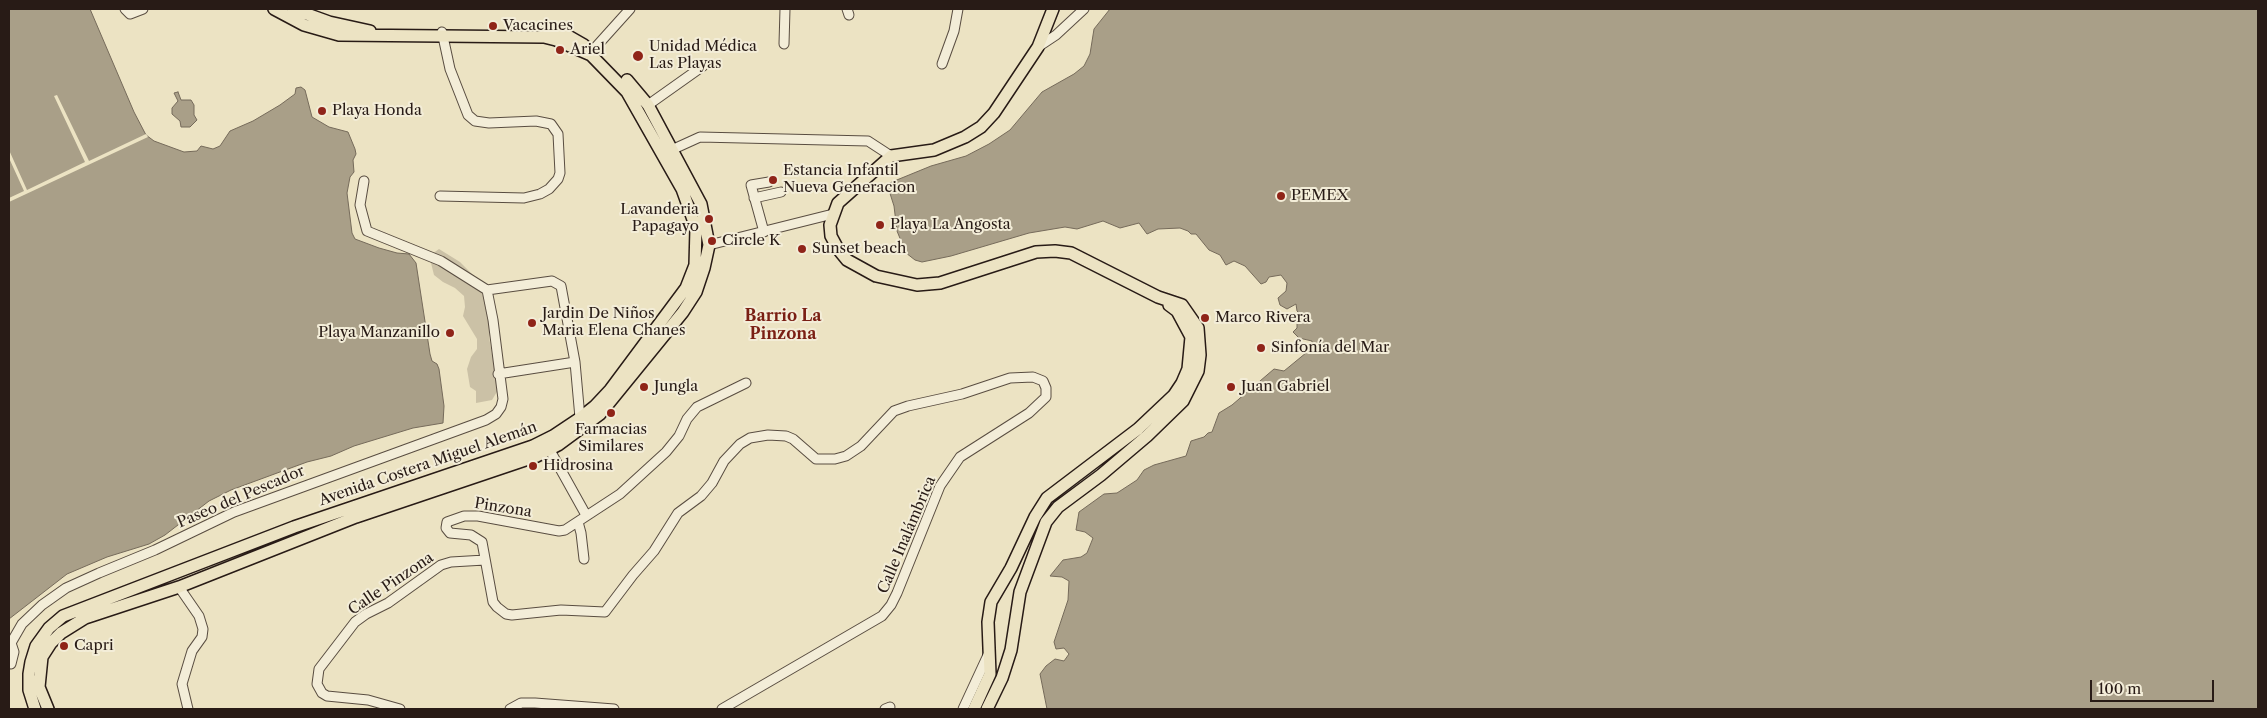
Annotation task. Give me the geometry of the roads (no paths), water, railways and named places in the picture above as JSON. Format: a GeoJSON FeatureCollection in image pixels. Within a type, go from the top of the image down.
{"type":"FeatureCollection","features":[{"type":"Feature","properties":{"kind":"main road","name":"Avenida Costera Miguel Alemán"},"geometry":{"type":"LineString","coordinates":[[274,9],[304,25],[339,35],[544,37],[556,40],[592,52],[614,66],[648,105],[696,228],[695,265],[686,288],[610,390],[584,421]]}},
{"type":"Feature","properties":{"kind":"main road","name":"Avenida Costera Miguel Alemán"},"geometry":{"type":"LineString","coordinates":[[293,9],[329,22],[378,32],[442,35]]}},
{"type":"Feature","properties":{"kind":"main road"},"geometry":{"type":"LineString","coordinates":[[987,709],[1002,678],[1011,650],[1020,592],[1046,522],[1058,507],[1147,436],[1183,401],[1196,377],[1200,355],[1198,328],[1182,306],[1071,253],[1055,251],[1036,252],[940,283],[916,285],[876,276],[847,260],[838,250],[831,236],[830,225],[838,203],[892,156],[934,150],[965,138],[981,126],[994,113],[1038,47],[1053,9]]}},
{"type":"Feature","properties":{"kind":"main road","name":"Avenida Costera Miguel Alemán"},"geometry":{"type":"LineString","coordinates":[[48,709],[39,687],[40,665],[51,643],[61,633],[85,618],[180,587],[356,517],[537,456],[547,445],[584,421],[616,396],[683,312],[696,292],[709,245],[701,204],[627,92],[592,52]]}},
{"type":"Feature","properties":{"kind":"main road"},"geometry":{"type":"LineString","coordinates":[[974,709],[990,674],[988,622],[991,602],[1011,568],[1035,517],[1047,498],[1138,429],[1174,396],[1182,383],[1188,369],[1191,338],[1177,311],[1158,296]]}},
{"type":"Feature","properties":{"kind":"main road","name":"Avenida Costera Miguel Alemán"},"geometry":{"type":"LineString","coordinates":[[35,709],[29,690],[31,662],[49,628],[64,616],[294,527],[547,445]]}},
{"type":"Feature","properties":{"kind":"street"},"geometry":{"type":"LineString","coordinates":[[125,9],[130,14],[143,9]]}},
{"type":"Feature","properties":{"kind":"street"},"geometry":{"type":"LineString","coordinates":[[592,52],[630,9]]}},
{"type":"Feature","properties":{"kind":"street"},"geometry":{"type":"LineString","coordinates":[[784,44],[785,9]]}},
{"type":"Feature","properties":{"kind":"street"},"geometry":{"type":"LineString","coordinates":[[942,64],[954,31],[958,9]]}},
{"type":"Feature","properties":{"kind":"street"},"geometry":{"type":"LineString","coordinates":[[1038,47],[1056,35],[1084,9]]}},
{"type":"Feature","properties":{"kind":"street"},"geometry":{"type":"LineString","coordinates":[[440,196],[524,198],[540,194],[549,189],[558,179],[560,173],[558,134],[551,124],[536,121],[489,123],[475,121],[468,115],[450,69],[442,35]]}},
{"type":"Feature","properties":{"kind":"street"},"geometry":{"type":"LineString","coordinates":[[648,105],[703,66]]}},
{"type":"Feature","properties":{"kind":"street"},"geometry":{"type":"LineString","coordinates":[[666,152],[700,137],[868,141],[892,156]]}},
{"type":"Feature","properties":{"kind":"street"},"geometry":{"type":"LineString","coordinates":[[364,181],[360,205],[367,231],[441,261],[487,290],[552,280],[561,286],[584,421]]}},
{"type":"Feature","properties":{"kind":"street"},"geometry":{"type":"LineString","coordinates":[[764,232],[751,185],[770,182]]}},
{"type":"Feature","properties":{"kind":"street"},"geometry":{"type":"LineString","coordinates":[[754,198],[781,192]]}},
{"type":"Feature","properties":{"kind":"street"},"geometry":{"type":"LineString","coordinates":[[709,245],[833,214]]}},
{"type":"Feature","properties":{"kind":"street"},"geometry":{"type":"LineString","coordinates":[[487,290],[493,320],[498,374],[575,362]]}},
{"type":"Feature","properties":{"kind":"street","name":"Paseo del Pescador"},"geometry":{"type":"LineString","coordinates":[[10,643],[22,624],[42,605],[66,588],[155,550],[234,512],[486,420],[502,408],[503,399],[498,374]]}},
{"type":"Feature","properties":{"kind":"street","name":"Calle Inalámbrica"},"geometry":{"type":"LineString","coordinates":[[485,560],[493,602],[506,614],[561,610],[605,612],[633,575],[654,552],[678,513],[701,496],[712,483],[724,461],[745,440],[768,435],[786,436],[793,439],[816,459],[835,459],[846,456],[861,446],[894,411],[962,394],[1010,378],[1033,377],[1043,381],[1046,388],[1046,397],[1040,404],[960,458],[940,486],[897,593],[891,605],[882,616],[722,709]]}},
{"type":"Feature","properties":{"kind":"street","name":"Pinzona"},"geometry":{"type":"LineString","coordinates":[[485,560],[484,548],[477,538],[450,533],[446,528],[447,522],[464,516],[478,516],[560,531],[566,530],[620,494],[666,452],[679,436],[687,418],[697,407],[746,383]]}},
{"type":"Feature","properties":{"kind":"street"},"geometry":{"type":"LineString","coordinates":[[547,445],[586,516]]}},
{"type":"Feature","properties":{"kind":"street"},"geometry":{"type":"LineString","coordinates":[[578,522],[584,559]]}},
{"type":"Feature","properties":{"kind":"street","name":"Calle Pinzona"},"geometry":{"type":"LineString","coordinates":[[400,709],[368,700],[327,696],[322,693],[317,684],[320,669],[355,622],[366,614],[388,603],[441,565],[451,562],[485,560]]}},
{"type":"Feature","properties":{"kind":"street"},"geometry":{"type":"LineString","coordinates":[[180,587],[199,616],[203,629],[202,637],[192,651],[182,684],[188,709]]}},
{"type":"Feature","properties":{"kind":"street"},"geometry":{"type":"LineString","coordinates":[[10,643],[14,652],[11,664]]}},
{"type":"Feature","properties":{"kind":"street"},"geometry":{"type":"LineString","coordinates":[[963,709],[990,650]]}},
{"type":"Feature","properties":{"kind":"street"},"geometry":{"type":"LineString","coordinates":[[510,709],[521,704],[535,702],[614,709]]}},
{"type":"Feature","properties":{"kind":"place","name":"Vacacines"},"geometry":{"type":"Point","coordinates":[493,26]}},
{"type":"Feature","properties":{"kind":"place","name":"Ariel"},"geometry":{"type":"Point","coordinates":[560,50]}},
{"type":"Feature","properties":{"kind":"place","name":"Unidad Médica Las Playas"},"geometry":{"type":"Point","coordinates":[638,56]}},
{"type":"Feature","properties":{"kind":"place","name":"Playa Honda"},"geometry":{"type":"Point","coordinates":[322,111]}},
{"type":"Feature","properties":{"kind":"place","name":"Estancia Infantil Nueva Generacion"},"geometry":{"type":"Point","coordinates":[773,180]}},
{"type":"Feature","properties":{"kind":"place","name":"PEMEX"},"geometry":{"type":"Point","coordinates":[1281,196]}},
{"type":"Feature","properties":{"kind":"place","name":"Lavanderia Papagayo"},"geometry":{"type":"Point","coordinates":[709,219]}},
{"type":"Feature","properties":{"kind":"place","name":"Playa La Angosta"},"geometry":{"type":"Point","coordinates":[880,225]}},
{"type":"Feature","properties":{"kind":"place","name":"Circle K"},"geometry":{"type":"Point","coordinates":[712,241]}},
{"type":"Feature","properties":{"kind":"place","name":"Sunset beach"},"geometry":{"type":"Point","coordinates":[802,249]}},
{"type":"Feature","properties":{"kind":"place","name":"Marco Rivera"},"geometry":{"type":"Point","coordinates":[1205,318]}},
{"type":"Feature","properties":{"kind":"place","name":"Jardin De Niños Maria Elena Chanes"},"geometry":{"type":"Point","coordinates":[532,323]}},
{"type":"Feature","properties":{"kind":"place","name":"Playa Manzanillo"},"geometry":{"type":"Point","coordinates":[450,333]}},
{"type":"Feature","properties":{"kind":"place","name":"Sinfonía del Mar"},"geometry":{"type":"Point","coordinates":[1261,348]}},
{"type":"Feature","properties":{"kind":"place","name":"Jungla"},"geometry":{"type":"Point","coordinates":[644,387]}},
{"type":"Feature","properties":{"kind":"place","name":"Juan Gabriel"},"geometry":{"type":"Point","coordinates":[1231,387]}},
{"type":"Feature","properties":{"kind":"place","name":"Farmacias Similares"},"geometry":{"type":"Point","coordinates":[611,413]}},
{"type":"Feature","properties":{"kind":"place","name":"Hidrosina"},"geometry":{"type":"Point","coordinates":[533,466]}},
{"type":"Feature","properties":{"kind":"place","name":"Capri"},"geometry":{"type":"Point","coordinates":[64,646]}},
{"type":"Feature","properties":{"kind":"district","name":"Barrio La Pinzona"},"geometry":{"type":"Point","coordinates":[783,325]}}]}
